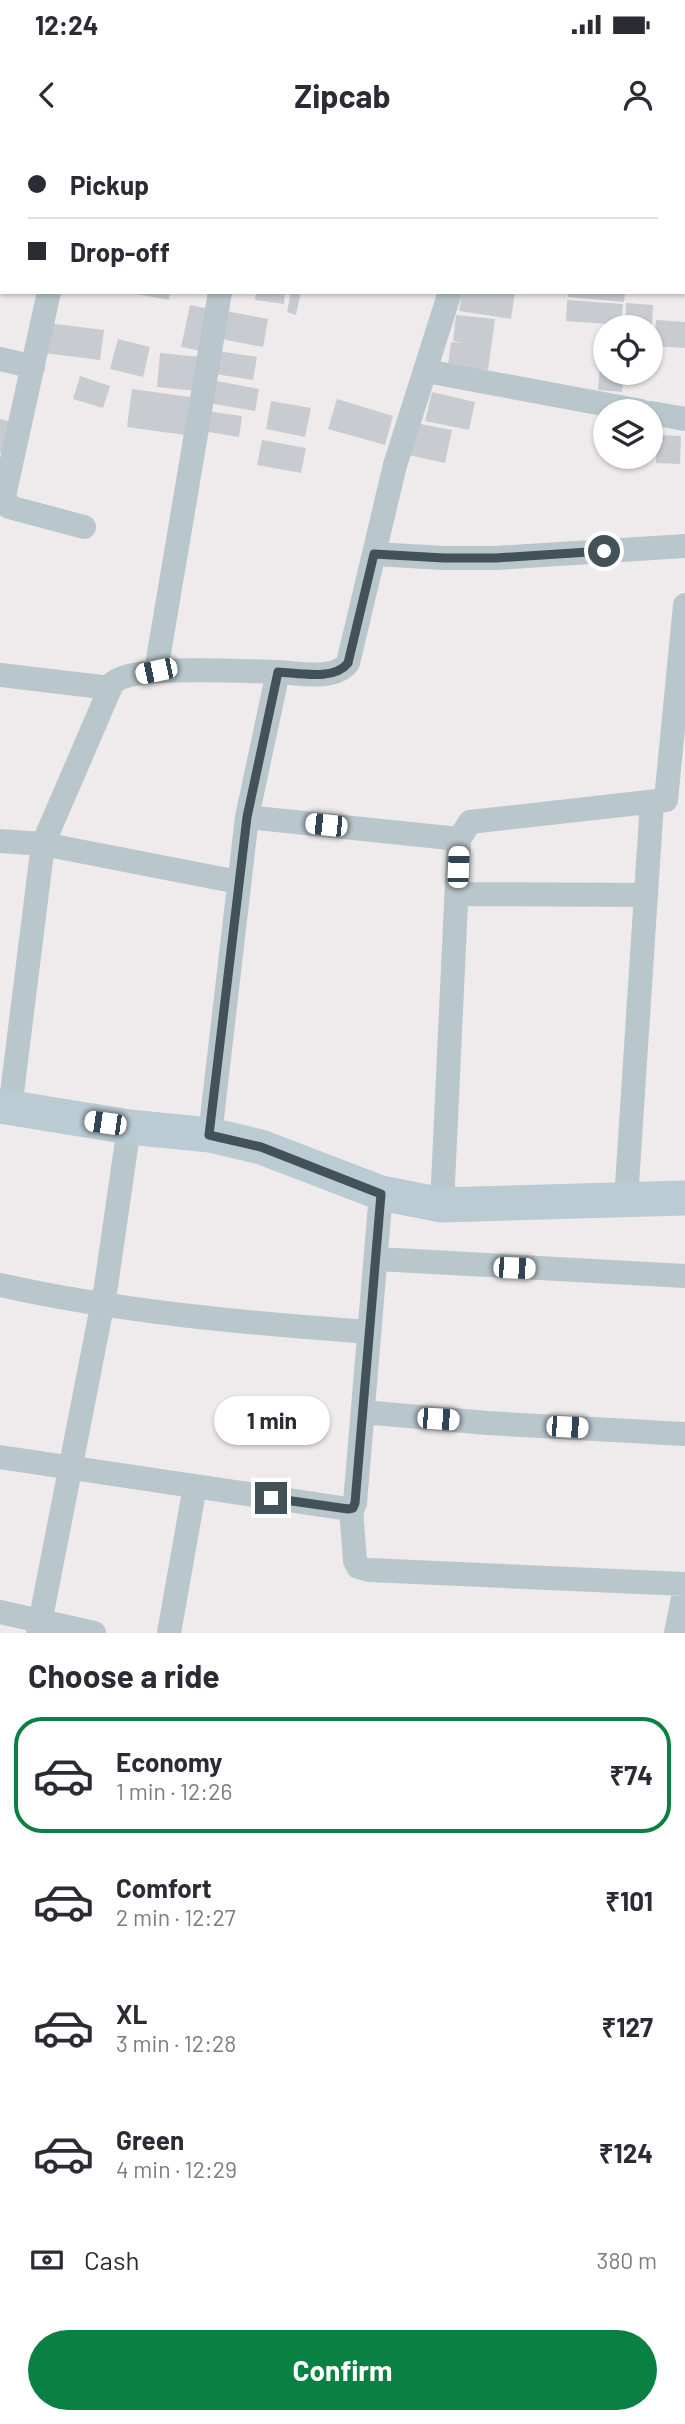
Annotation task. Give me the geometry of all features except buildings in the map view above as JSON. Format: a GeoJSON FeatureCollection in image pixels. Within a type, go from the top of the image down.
{"type":"FeatureCollection","features":[{"type":"Feature","properties":{"kind":"street"},"geometry":{"type":"LineString","coordinates":[[49,294],[4,491],[5,502],[9,507],[84,527]]}},
{"type":"Feature","properties":{"kind":"street"},"geometry":{"type":"LineString","coordinates":[[156,671],[220,294]]}},
{"type":"Feature","properties":{"kind":"street"},"geometry":{"type":"LineString","coordinates":[[449,294],[395,465],[345,668],[334,674],[156,671],[117,679],[110,688],[43,844],[5,1107],[209,1135],[261,1147],[381,1194],[442,1205],[685,1201]]}},
{"type":"Feature","properties":{"kind":"street"},"geometry":{"type":"LineString","coordinates":[[0,359],[33,366]]}},
{"type":"Feature","properties":{"kind":"street"},"geometry":{"type":"LineString","coordinates":[[426,372],[593,402]]}},
{"type":"Feature","properties":{"kind":"street"},"geometry":{"type":"LineString","coordinates":[[663,415],[685,419]]}},
{"type":"Feature","properties":{"kind":"street"},"geometry":{"type":"LineString","coordinates":[[374,554],[496,558],[685,546]]}},
{"type":"Feature","properties":{"kind":"street"},"geometry":{"type":"LineString","coordinates":[[626,1200],[646,895],[668,801],[685,605]]}},
{"type":"Feature","properties":{"kind":"street"},"geometry":{"type":"LineString","coordinates":[[209,1135],[247,817],[278,672]]}},
{"type":"Feature","properties":{"kind":"street"},"geometry":{"type":"LineString","coordinates":[[0,675],[110,688]]}},
{"type":"Feature","properties":{"kind":"street"},"geometry":{"type":"LineString","coordinates":[[442,1205],[459,839],[470,821],[668,801]]}},
{"type":"Feature","properties":{"kind":"street"},"geometry":{"type":"LineString","coordinates":[[247,817],[459,839]]}},
{"type":"Feature","properties":{"kind":"street"},"geometry":{"type":"LineString","coordinates":[[0,841],[43,844],[238,882]]}},
{"type":"Feature","properties":{"kind":"street"},"geometry":{"type":"LineString","coordinates":[[457,894],[646,895]]}},
{"type":"Feature","properties":{"kind":"street"},"geometry":{"type":"LineString","coordinates":[[40,1627],[102,1305],[129,1126]]}},
{"type":"Feature","properties":{"kind":"street"},"geometry":{"type":"LineString","coordinates":[[381,1194],[355,1503],[351,1508],[355,1561],[358,1567],[369,1570],[685,1586],[676,1633]]}},
{"type":"Feature","properties":{"kind":"street"},"geometry":{"type":"LineString","coordinates":[[377,1259],[685,1276]]}},
{"type":"Feature","properties":{"kind":"street"},"geometry":{"type":"LineString","coordinates":[[0,1285],[102,1305],[296,1327],[369,1332]]}},
{"type":"Feature","properties":{"kind":"street"},"geometry":{"type":"LineString","coordinates":[[363,1412],[487,1423],[685,1434]]}},
{"type":"Feature","properties":{"kind":"street"},"geometry":{"type":"LineString","coordinates":[[0,1457],[351,1508]]}},
{"type":"Feature","properties":{"kind":"street"},"geometry":{"type":"LineString","coordinates":[[169,1633],[195,1486]]}},
{"type":"Feature","properties":{"kind":"street"},"geometry":{"type":"LineString","coordinates":[[0,1612],[40,1627],[94,1633]]}},
{"type":"Feature","properties":{"kind":"route"},"geometry":{"type":"LineString","coordinates":[[271,1498],[348,1509],[353,1508],[355,1503],[381,1194],[261,1147],[209,1135],[247,817],[278,672],[334,674],[345,668],[374,554],[496,558],[604,551]]}}]}
